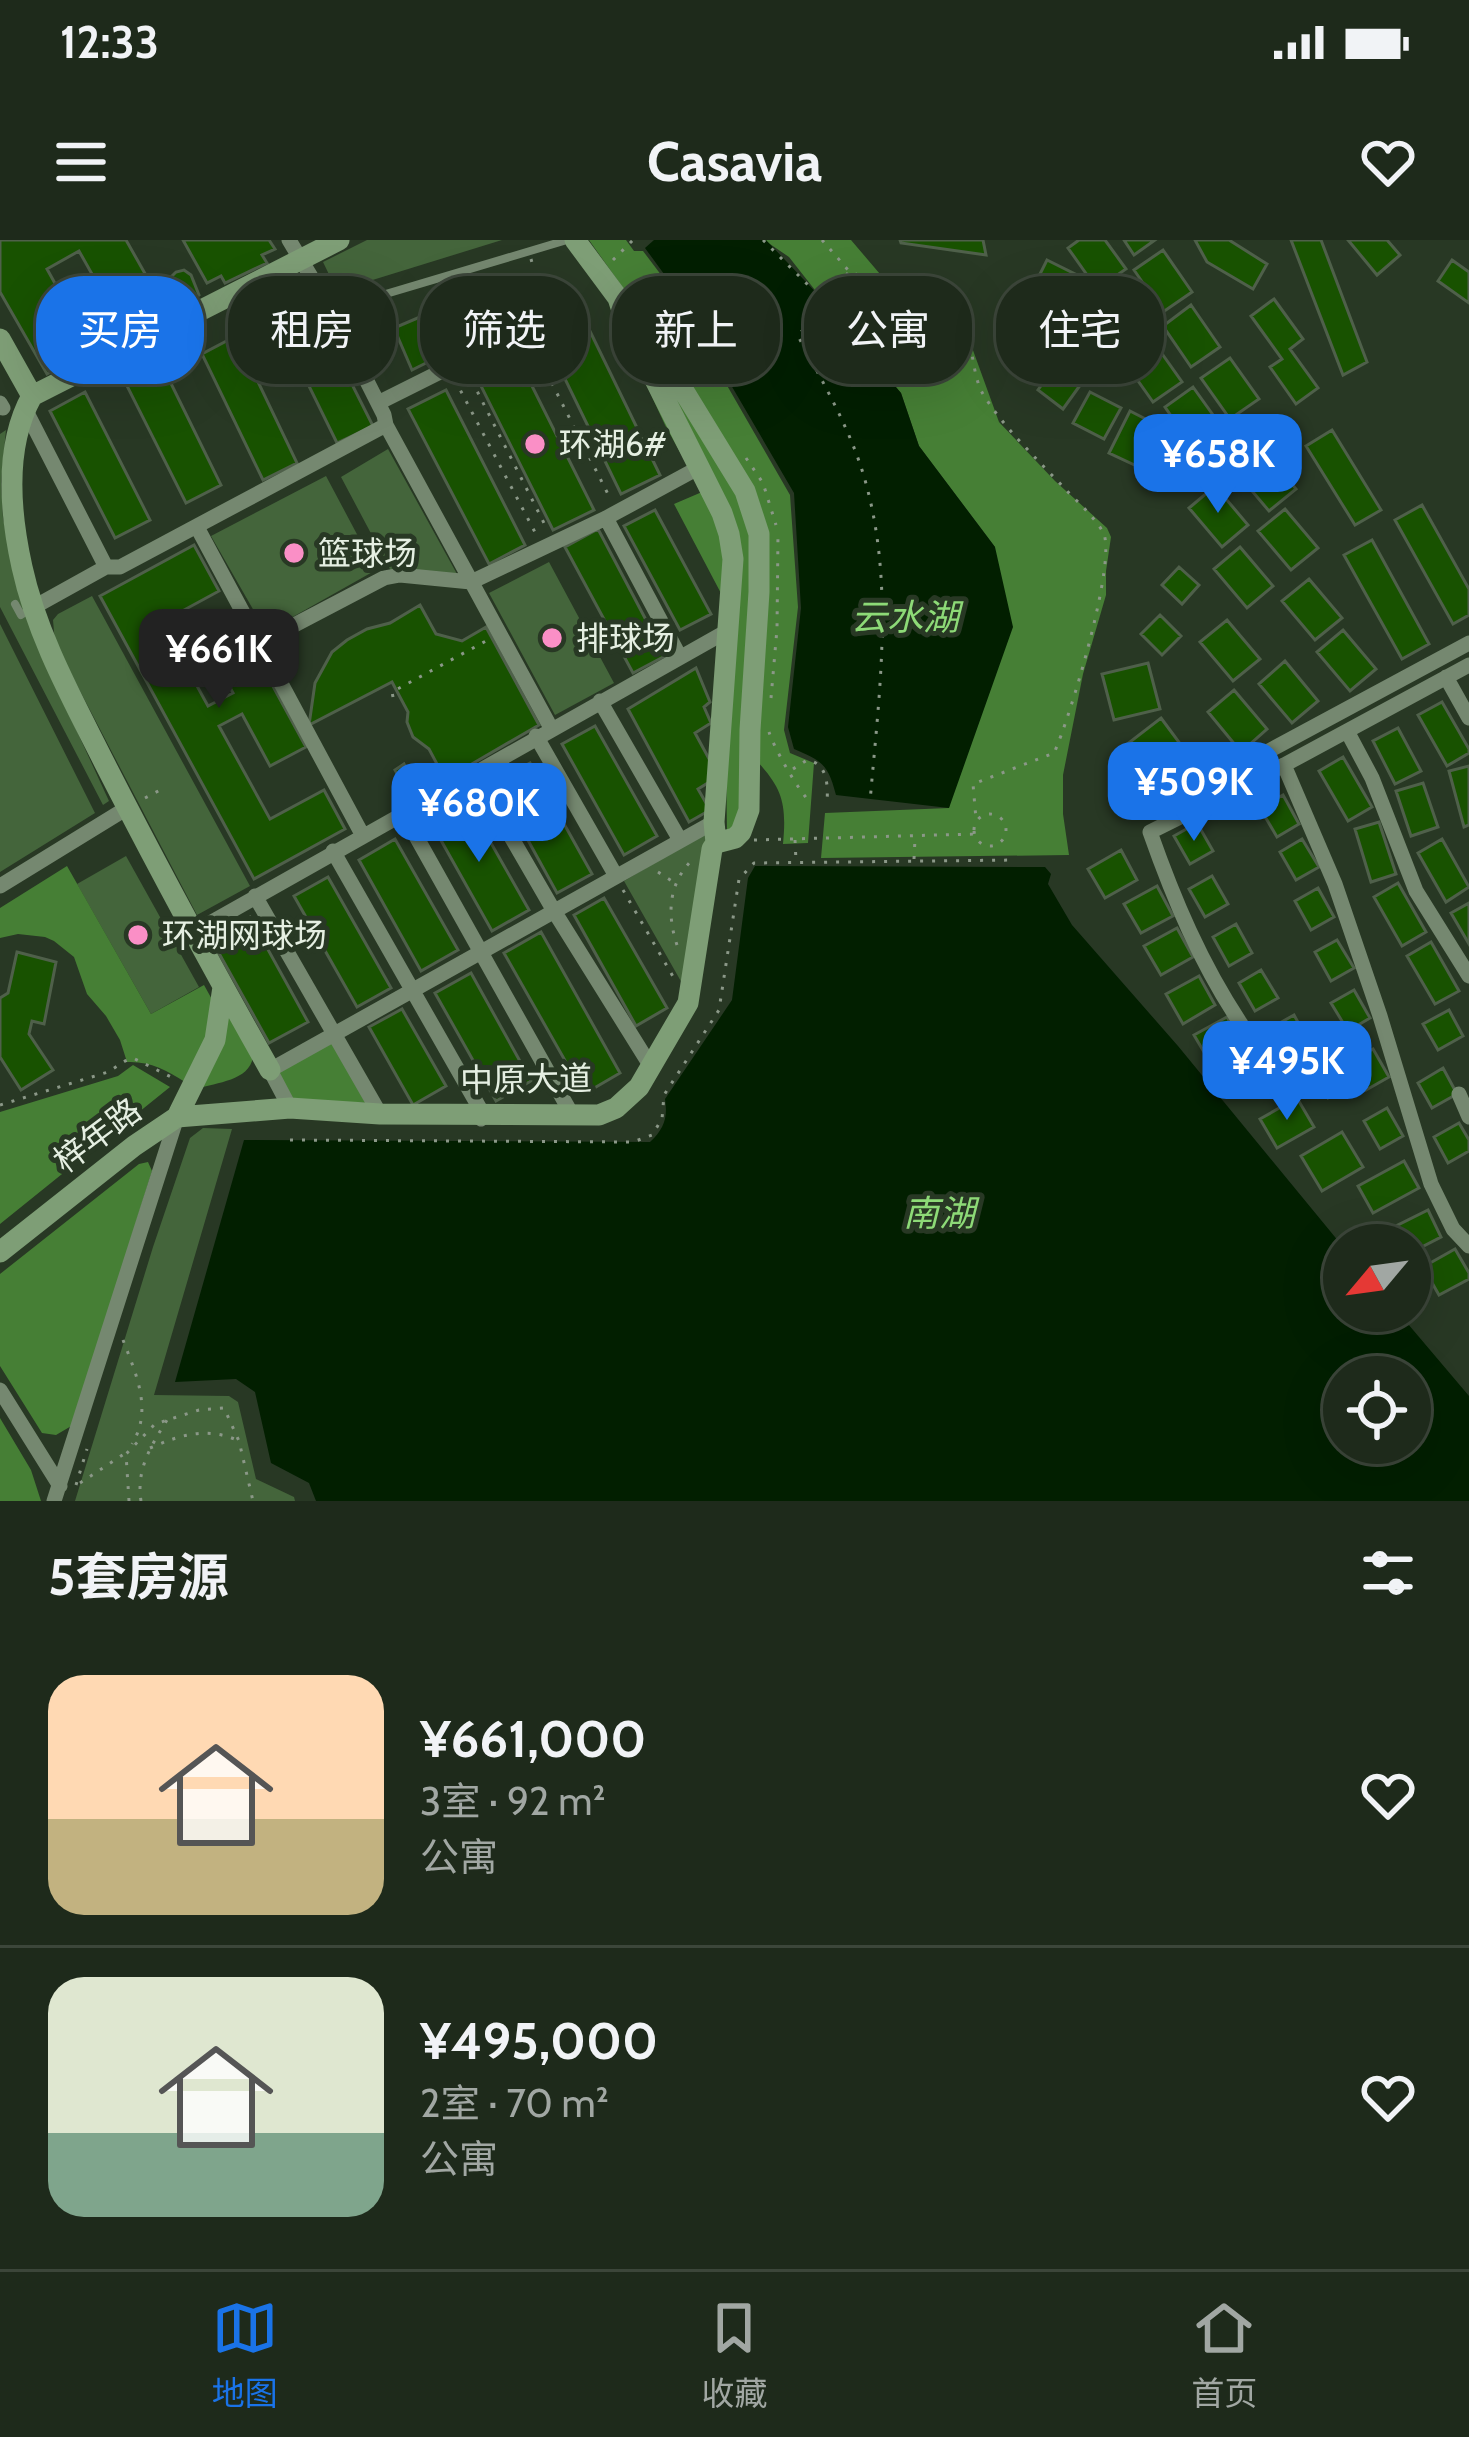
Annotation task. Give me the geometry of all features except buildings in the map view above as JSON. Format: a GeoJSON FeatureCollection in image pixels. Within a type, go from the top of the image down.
{"type":"FeatureCollection","features":[{"type":"Feature","properties":{"kind":"main road"},"geometry":{"type":"LineString","coordinates":[[15,404],[294,249],[339,240]]}},
{"type":"Feature","properties":{"kind":"main road","name":"中原大道"},"geometry":{"type":"LineString","coordinates":[[571,240],[612,291]]}},
{"type":"Feature","properties":{"kind":"main road"},"geometry":{"type":"LineString","coordinates":[[0,339],[15,404],[8,439],[14,459],[24,606],[270,1070]]}},
{"type":"Feature","properties":{"kind":"main road","name":"中原大道"},"geometry":{"type":"LineString","coordinates":[[178,1117],[290,1108],[482,1118],[599,1114],[616,1108],[639,1087],[688,1003],[714,838],[729,630],[727,577],[733,560],[729,534],[658,384]]}},
{"type":"Feature","properties":{"kind":"main road","name":"中原大道"},"geometry":{"type":"LineString","coordinates":[[679,384],[745,491],[759,534],[748,810],[736,838],[714,838]]}},
{"type":"Feature","properties":{"kind":"main road"},"geometry":{"type":"LineString","coordinates":[[178,1117],[214,1040],[223,987]]}},
{"type":"Feature","properties":{"kind":"main road","name":"梓年路"},"geometry":{"type":"LineString","coordinates":[[0,1252],[178,1117]]}},
{"type":"Feature","properties":{"kind":"street"},"geometry":{"type":"LineString","coordinates":[[294,249],[310,276]]}},
{"type":"Feature","properties":{"kind":"street"},"geometry":{"type":"LineString","coordinates":[[378,403],[420,382]]}},
{"type":"Feature","properties":{"kind":"street"},"geometry":{"type":"LineString","coordinates":[[368,384],[499,634],[616,877]]}},
{"type":"Feature","properties":{"kind":"street"},"geometry":{"type":"LineString","coordinates":[[15,404],[106,567]]}},
{"type":"Feature","properties":{"kind":"street"},"geometry":{"type":"LineString","coordinates":[[24,606],[106,567],[120,567],[386,424]]}},
{"type":"Feature","properties":{"kind":"street"},"geometry":{"type":"LineString","coordinates":[[260,643],[384,578],[400,575],[471,583],[700,467]]}},
{"type":"Feature","properties":{"kind":"street"},"geometry":{"type":"LineString","coordinates":[[612,515],[680,657]]}},
{"type":"Feature","properties":{"kind":"street"},"geometry":{"type":"LineString","coordinates":[[196,527],[363,836]]}},
{"type":"Feature","properties":{"kind":"street"},"geometry":{"type":"LineString","coordinates":[[194,932],[363,836],[400,809],[729,630]]}},
{"type":"Feature","properties":{"kind":"street"},"geometry":{"type":"LineString","coordinates":[[1215,780],[1469,643]]}},
{"type":"Feature","properties":{"kind":"street"},"geometry":{"type":"LineString","coordinates":[[1240,1024],[1193,941],[1150,832],[1469,664]]}},
{"type":"Feature","properties":{"kind":"street"},"geometry":{"type":"LineString","coordinates":[[1446,677],[1469,718]]}},
{"type":"Feature","properties":{"kind":"street"},"geometry":{"type":"LineString","coordinates":[[600,701],[680,840]]}},
{"type":"Feature","properties":{"kind":"street"},"geometry":{"type":"LineString","coordinates":[[1347,731],[1372,778],[1416,891],[1469,976]]}},
{"type":"Feature","properties":{"kind":"street"},"geometry":{"type":"LineString","coordinates":[[1284,765],[1335,884],[1431,1184],[1453,1229],[1469,1246]]}},
{"type":"Feature","properties":{"kind":"street"},"geometry":{"type":"LineString","coordinates":[[474,772],[650,1065]]}},
{"type":"Feature","properties":{"kind":"street"},"geometry":{"type":"LineString","coordinates":[[0,886],[128,808]]}},
{"type":"Feature","properties":{"kind":"street"},"geometry":{"type":"LineString","coordinates":[[400,809],[571,1113]]}},
{"type":"Feature","properties":{"kind":"street"},"geometry":{"type":"LineString","coordinates":[[290,1108],[270,1070],[680,840],[714,838]]}},
{"type":"Feature","properties":{"kind":"street"},"geometry":{"type":"LineString","coordinates":[[334,851],[482,1118]]}},
{"type":"Feature","properties":{"kind":"street"},"geometry":{"type":"LineString","coordinates":[[254,896],[380,1114]]}},
{"type":"Feature","properties":{"kind":"street"},"geometry":{"type":"LineString","coordinates":[[1459,1094],[1469,1117]]}},
{"type":"Feature","properties":{"kind":"street"},"geometry":{"type":"LineString","coordinates":[[63,1491],[178,1117]]}},
{"type":"Feature","properties":{"kind":"street"},"geometry":{"type":"LineString","coordinates":[[0,1390],[63,1491]]}},
{"type":"Feature","properties":{"kind":"lane"},"geometry":{"type":"LineString","coordinates":[[396,291],[571,240]]}},
{"type":"Feature","properties":{"kind":"path"},"geometry":{"type":"LineString","coordinates":[[611,262],[633,240]]}},
{"type":"Feature","properties":{"kind":"path"},"geometry":{"type":"LineString","coordinates":[[763,240],[804,281]]}},
{"type":"Feature","properties":{"kind":"path"},"geometry":{"type":"LineString","coordinates":[[822,240],[849,272],[866,278],[903,277],[964,305],[980,390],[1107,537],[1107,562],[1095,615],[1068,721],[1054,753],[973,784],[975,834],[982,860]]}},
{"type":"Feature","properties":{"kind":"path"},"geometry":{"type":"LineString","coordinates":[[846,276],[849,272]]}},
{"type":"Feature","properties":{"kind":"path"},"geometry":{"type":"LineString","coordinates":[[457,384],[547,542]]}},
{"type":"Feature","properties":{"kind":"path"},"geometry":{"type":"LineString","coordinates":[[473,384],[547,542]]}},
{"type":"Feature","properties":{"kind":"path"},"geometry":{"type":"LineString","coordinates":[[551,384],[612,515]]}},
{"type":"Feature","properties":{"kind":"path"},"geometry":{"type":"LineString","coordinates":[[823,384],[862,471],[873,519],[884,640],[870,802]]}},
{"type":"Feature","properties":{"kind":"path"},"geometry":{"type":"LineString","coordinates":[[393,697],[392,692],[499,634]]}},
{"type":"Feature","properties":{"kind":"path"},"geometry":{"type":"LineString","coordinates":[[790,770],[807,760],[815,761],[828,783],[827,803]]}},
{"type":"Feature","properties":{"kind":"path"},"geometry":{"type":"LineString","coordinates":[[128,808],[162,789]]}},
{"type":"Feature","properties":{"kind":"path"},"geometry":{"type":"LineString","coordinates":[[976,819],[994,815],[1005,825],[1005,836],[998,843],[980,842]]}},
{"type":"Feature","properties":{"kind":"path"},"geometry":{"type":"LineString","coordinates":[[914,861],[915,836]]}},
{"type":"Feature","properties":{"kind":"path"},"geometry":{"type":"LineString","coordinates":[[692,973],[682,958],[669,905],[684,868],[714,838]]}},
{"type":"Feature","properties":{"kind":"path"},"geometry":{"type":"LineString","coordinates":[[796,839],[796,862]]}},
{"type":"Feature","properties":{"kind":"path"},"geometry":{"type":"LineString","coordinates":[[646,860],[677,884]]}},
{"type":"Feature","properties":{"kind":"path"},"geometry":{"type":"LineString","coordinates":[[616,877],[688,1003]]}},
{"type":"Feature","properties":{"kind":"path"},"geometry":{"type":"LineString","coordinates":[[0,1105],[108,1072],[134,1058],[175,1079]]}},
{"type":"Feature","properties":{"kind":"path"},"geometry":{"type":"LineString","coordinates":[[122,1338],[143,1393],[137,1436],[126,1454],[128,1501]]}},
{"type":"Feature","properties":{"kind":"path"},"geometry":{"type":"LineString","coordinates":[[63,1491],[126,1454],[155,1424],[199,1410],[224,1408],[239,1441],[253,1501]]}},
{"type":"Feature","properties":{"kind":"path"},"geometry":{"type":"LineString","coordinates":[[141,1501],[142,1464],[167,1420]]}},
{"type":"Feature","properties":{"kind":"path"},"geometry":{"type":"LineString","coordinates":[[149,1448],[176,1436],[202,1432],[239,1441]]}},
{"type":"Feature","properties":{"kind":"shaded area"},"geometry":{"type":"Polygon","coordinates":[[[367,240],[502,240],[386,276],[330,276],[323,262],[367,240]]]}},
{"type":"Feature","properties":{"kind":"shaded area"},"geometry":{"type":"Polygon","coordinates":[[[6,430],[3,518],[14,572],[57,688],[109,801],[103,805],[0,607],[0,434],[6,430]]]}},
{"type":"Feature","properties":{"kind":"shaded area","name":"篮球场"},"geometry":{"type":"Polygon","coordinates":[[[388,449],[457,574],[391,571],[341,477],[388,449]]]}},
{"type":"Feature","properties":{"kind":"shaded area","name":"篮球场"},"geometry":{"type":"Polygon","coordinates":[[[326,476],[376,570],[266,632],[211,536],[326,476]]]}},
{"type":"Feature","properties":{"kind":"shaded area","name":"排球场"},"geometry":{"type":"Polygon","coordinates":[[[549,562],[614,683],[555,715],[489,593],[549,562]]]}},
{"type":"Feature","properties":{"kind":"shaded area"},"geometry":{"type":"Polygon","coordinates":[[[92,596],[250,886],[197,915],[55,643],[53,620],[92,596]]]}},
{"type":"Feature","properties":{"kind":"shaded area"},"geometry":{"type":"Polygon","coordinates":[[[0,624],[95,813],[0,872],[0,624]]]}},
{"type":"Feature","properties":{"kind":"shaded area"},"geometry":{"type":"Polygon","coordinates":[[[709,831],[687,992],[624,881],[709,831]]]}},
{"type":"Feature","properties":{"kind":"shaded area","name":"环湖网球场"},"geometry":{"type":"Polygon","coordinates":[[[126,856],[199,987],[151,1014],[77,884],[126,856]]]}},
{"type":"Feature","properties":{"kind":"shaded area"},"geometry":{"type":"Polygon","coordinates":[[[203,1128],[232,1129],[154,1395],[229,1396],[238,1402],[256,1479],[295,1501],[75,1501],[190,1138],[203,1128]]]}},
{"type":"Feature","properties":{"kind":"green space"},"geometry":{"type":"Polygon","coordinates":[[[589,240],[626,240],[634,251],[643,251],[662,276],[615,276],[589,240]]]}},
{"type":"Feature","properties":{"kind":"green space"},"geometry":{"type":"Polygon","coordinates":[[[764,240],[851,240],[882,276],[804,276],[789,257],[764,240]]]}},
{"type":"Feature","properties":{"kind":"green space"},"geometry":{"type":"Polygon","coordinates":[[[972,348],[999,422],[1111,537],[1106,595],[1083,674],[1063,775],[1069,855],[821,858],[825,813],[949,808],[995,547],[919,446],[901,393],[893,384],[972,384],[972,348]]]}},
{"type":"Feature","properties":{"kind":"green space"},"geometry":{"type":"Polygon","coordinates":[[[646,384],[676,384],[728,469],[756,556],[739,822],[727,834],[724,599],[674,504],[702,492],[646,384]]]}},
{"type":"Feature","properties":{"kind":"green space"},"geometry":{"type":"Polygon","coordinates":[[[676,384],[726,384],[790,495],[798,607],[784,730],[790,753],[814,763],[808,843],[783,844],[780,796],[753,757],[764,549],[676,384]]]}},
{"type":"Feature","properties":{"kind":"green space"},"geometry":{"type":"Polygon","coordinates":[[[67,866],[151,1014],[204,985],[219,1012],[185,1082],[157,1067],[127,1062],[106,1016],[87,994],[74,957],[54,941],[18,934],[0,938],[0,908],[67,866]]]}},
{"type":"Feature","properties":{"kind":"green space"},"geometry":{"type":"Polygon","coordinates":[[[227,1010],[253,1057],[250,1065],[231,1079],[197,1089],[227,1010]]]}},
{"type":"Feature","properties":{"kind":"green space"},"geometry":{"type":"Polygon","coordinates":[[[333,1038],[371,1103],[291,1100],[275,1070],[333,1038]]]}},
{"type":"Feature","properties":{"kind":"green space"},"geometry":{"type":"Polygon","coordinates":[[[133,1065],[170,1087],[0,1224],[0,1112],[118,1076],[133,1065]]]}},
{"type":"Feature","properties":{"kind":"green space"},"geometry":{"type":"Polygon","coordinates":[[[148,1162],[152,1171],[73,1425],[56,1435],[42,1433],[0,1366],[0,1274],[139,1164],[148,1162]]]}},
{"type":"Feature","properties":{"kind":"green space"},"geometry":{"type":"Polygon","coordinates":[[[0,1418],[31,1470],[41,1501],[0,1501],[0,1418]]]}},
{"type":"Feature","properties":{"kind":"water","name":"云水湖"},"geometry":{"type":"Polygon","coordinates":[[[654,240],[766,240],[804,280],[804,384],[894,384],[919,446],[995,547],[1013,627],[949,808],[836,795],[822,765],[794,749],[788,727],[801,608],[794,493],[730,384],[780,384],[780,276],[665,276],[645,248],[654,240]]]}},
{"type":"Feature","properties":{"kind":"water","name":"南湖"},"geometry":{"type":"Polygon","coordinates":[[[755,866],[1045,867],[1051,874],[1048,884],[1072,925],[1324,1224],[1323,1332],[1415,1332],[1469,1396],[1469,1501],[316,1501],[309,1483],[271,1463],[255,1392],[236,1379],[175,1382],[244,1140],[650,1142],[664,1123],[665,1099],[732,1000],[748,878],[755,866]]]}},
{"type":"Feature","properties":{"kind":"place","name":"环湖6#"},"geometry":{"type":"Point","coordinates":[535,444]}},
{"type":"Feature","properties":{"kind":"place","name":"篮球场"},"geometry":{"type":"Point","coordinates":[294,553]}},
{"type":"Feature","properties":{"kind":"place","name":"排球场"},"geometry":{"type":"Point","coordinates":[552,638]}},
{"type":"Feature","properties":{"kind":"place","name":"环湖网球场"},"geometry":{"type":"Point","coordinates":[138,935]}}]}
